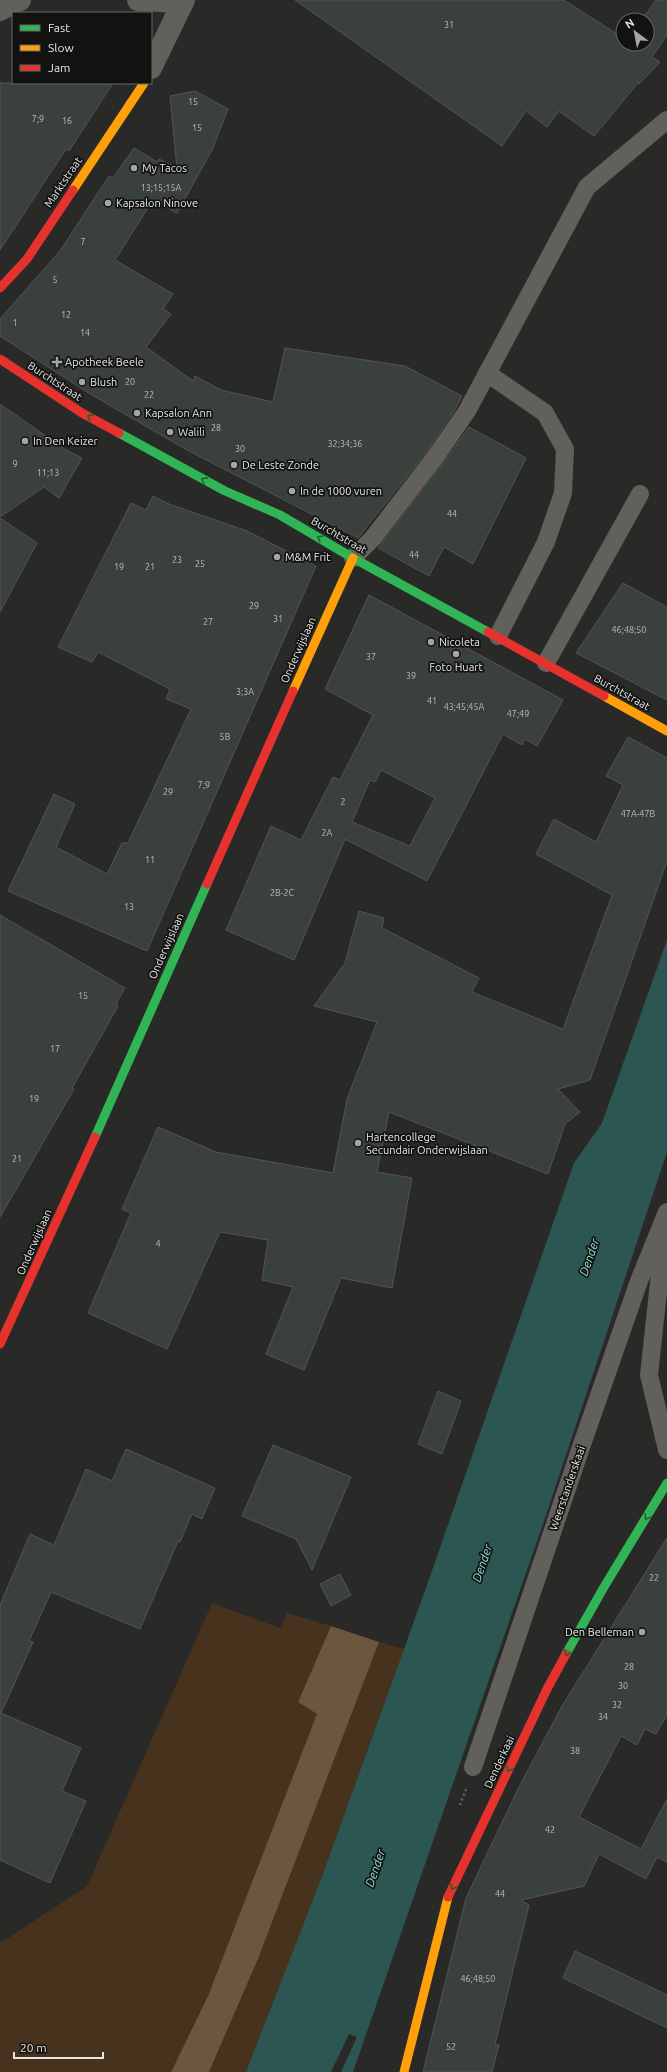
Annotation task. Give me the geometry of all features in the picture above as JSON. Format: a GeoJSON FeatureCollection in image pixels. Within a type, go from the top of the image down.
{"type":"FeatureCollection","features":[{"type":"Feature","properties":{"kind":"street"},"geometry":{"type":"LineString","coordinates":[[0,10],[20,0]]}},
{"type":"Feature","properties":{"kind":"street"},"geometry":{"type":"LineString","coordinates":[[138,0],[182,1],[152,66]]}},
{"type":"Feature","properties":{"kind":"street","name":"Marktstraat"},"geometry":{"type":"LineString","coordinates":[[0,288],[27,259],[69,193],[143,84]]}},
{"type":"Feature","properties":{"kind":"street","name":"Burchtstraat"},"geometry":{"type":"LineString","coordinates":[[0,359],[82,413],[225,491],[280,515],[353,558],[498,636],[667,731]]}},
{"type":"Feature","properties":{"kind":"street","name":"Onderwijslaan"},"geometry":{"type":"LineString","coordinates":[[0,1344],[42,1254],[353,558]]}},
{"type":"Feature","properties":{"kind":"street","name":"Denderkaai"},"geometry":{"type":"LineString","coordinates":[[404,2072],[448,1897],[547,1689],[604,1587],[667,1483]]}},
{"type":"Feature","properties":{"kind":"lane"},"geometry":{"type":"LineString","coordinates":[[353,558],[373,538],[436,456],[467,411],[587,187],[667,120]]}},
{"type":"Feature","properties":{"kind":"lane"},"geometry":{"type":"LineString","coordinates":[[487,373],[545,413],[565,449],[563,492],[546,542],[498,636]]}},
{"type":"Feature","properties":{"kind":"lane"},"geometry":{"type":"LineString","coordinates":[[546,663],[640,494]]}},
{"type":"Feature","properties":{"kind":"lane"},"geometry":{"type":"LineString","coordinates":[[666,1214],[649,1375],[667,1450]]}},
{"type":"Feature","properties":{"kind":"lane","name":"Weerstanderskaai"},"geometry":{"type":"LineString","coordinates":[[473,1767],[639,1281],[666,1214]]}},
{"type":"Feature","properties":{"kind":"shaded area"},"geometry":{"type":"Polygon","coordinates":[[[212,1603],[280,1628],[287,1613],[331,1626],[298,1702],[318,1714],[208,1996],[171,2072],[0,2072],[0,1942],[87,1886],[212,1603]]]}},
{"type":"Feature","properties":{"kind":"shaded area"},"geometry":{"type":"Polygon","coordinates":[[[331,1626],[379,1642],[258,1959],[209,2072],[171,2072],[208,1996],[317,1714],[298,1702],[331,1626]]]}},
{"type":"Feature","properties":{"kind":"shaded area"},"geometry":{"type":"Polygon","coordinates":[[[379,1642],[404,1649],[321,1879],[255,2052],[246,2072],[209,2072],[258,1959],[379,1642]]]}},
{"type":"Feature","properties":{"kind":"water","name":"Dender"},"geometry":{"type":"Polygon","coordinates":[[[667,940],[667,1152],[544,1521],[353,2072],[246,2072],[321,1879],[427,1585],[574,1163],[602,1123],[667,940]]]}},
{"type":"Feature","properties":{"kind":"pier"},"geometry":{"type":"Polygon","coordinates":[[[349,2034],[357,2037],[341,2072],[331,2072],[349,2034]]]}},
{"type":"Feature","properties":{"kind":"building"},"geometry":{"type":"Polygon","coordinates":[[[295,0],[564,0],[615,33],[615,52],[655,52],[655,12],[648,12],[656,0],[667,0],[667,35],[652,57],[660,62],[639,84],[638,83],[594,136],[559,111],[547,127],[526,111],[502,146],[295,0]]]}},
{"type":"Feature","properties":{"kind":"building"},"geometry":{"type":"Polygon","coordinates":[[[0,83],[112,84],[69,151],[66,149],[0,250],[0,83]]]}},
{"type":"Feature","properties":{"kind":"building"},"geometry":{"type":"Polygon","coordinates":[[[195,91],[228,109],[212,150],[177,213],[153,200],[115,260],[173,294],[163,309],[171,314],[146,347],[193,381],[195,376],[221,390],[273,402],[285,348],[405,366],[462,396],[453,413],[428,450],[358,538],[187,450],[87,392],[0,336],[0,319],[60,251],[109,176],[113,178],[134,148],[157,162],[159,159],[177,168],[170,96],[195,91]]]}},
{"type":"Feature","properties":{"kind":"building"},"geometry":{"type":"Polygon","coordinates":[[[0,404],[66,450],[82,458],[59,498],[44,487],[0,517],[0,404]]]}},
{"type":"Feature","properties":{"kind":"building"},"geometry":{"type":"Polygon","coordinates":[[[469,427],[526,458],[473,564],[444,547],[429,576],[378,548],[469,427]]]}},
{"type":"Feature","properties":{"kind":"building"},"geometry":{"type":"Polygon","coordinates":[[[153,496],[169,504],[247,531],[316,566],[147,951],[8,891],[54,794],[75,804],[56,847],[107,874],[122,843],[128,843],[191,709],[166,699],[170,689],[98,652],[92,662],[58,647],[131,503],[146,510],[153,496]]]}},
{"type":"Feature","properties":{"kind":"building"},"geometry":{"type":"Polygon","coordinates":[[[0,518],[37,543],[0,612],[0,518]]]}},
{"type":"Feature","properties":{"kind":"building"},"geometry":{"type":"Polygon","coordinates":[[[623,583],[667,607],[667,700],[576,653],[623,583]]]}},
{"type":"Feature","properties":{"kind":"building"},"geometry":{"type":"Polygon","coordinates":[[[369,595],[563,700],[537,746],[525,739],[522,745],[503,734],[427,881],[345,839],[294,960],[226,930],[271,826],[301,840],[333,777],[340,780],[373,715],[325,689],[369,595]],[[381,770],[375,782],[370,780],[352,822],[410,846],[435,798],[381,770]]]}},
{"type":"Feature","properties":{"kind":"building"},"geometry":{"type":"Polygon","coordinates":[[[628,737],[667,758],[667,861],[590,1080],[558,1089],[580,1112],[565,1124],[548,1174],[389,1112],[377,1172],[412,1178],[392,1288],[341,1278],[304,1370],[266,1354],[293,1287],[262,1280],[268,1240],[220,1232],[167,1349],[88,1313],[131,1213],[122,1209],[158,1127],[216,1152],[333,1173],[347,1099],[377,1022],[314,1006],[345,963],[359,911],[384,918],[382,928],[479,978],[472,992],[563,1029],[612,895],[536,854],[554,819],[596,842],[623,785],[606,776],[628,737]]]}},
{"type":"Feature","properties":{"kind":"building"},"geometry":{"type":"Polygon","coordinates":[[[0,915],[125,988],[116,1004],[118,1006],[72,1088],[74,1089],[0,1217],[0,915]]]}},
{"type":"Feature","properties":{"kind":"building"},"geometry":{"type":"Polygon","coordinates":[[[438,1391],[461,1401],[442,1454],[418,1444],[438,1391]]]}},
{"type":"Feature","properties":{"kind":"building"},"geometry":{"type":"Polygon","coordinates":[[[273,1445],[351,1477],[312,1570],[296,1539],[242,1516],[273,1445]]]}},
{"type":"Feature","properties":{"kind":"building"},"geometry":{"type":"Polygon","coordinates":[[[126,1449],[215,1488],[202,1519],[192,1514],[180,1542],[178,1541],[140,1629],[51,1592],[29,1641],[33,1642],[1,1713],[81,1748],[62,1791],[86,1801],[50,1883],[0,1860],[0,1605],[30,1534],[54,1545],[86,1469],[112,1481],[126,1449]]]}},
{"type":"Feature","properties":{"kind":"building"},"geometry":{"type":"Polygon","coordinates":[[[667,1538],[667,1715],[656,1734],[645,1729],[637,1745],[621,1736],[579,1817],[641,1849],[667,1799],[667,1862],[657,1857],[646,1879],[599,1854],[584,1886],[521,1900],[529,1905],[495,2044],[499,2045],[492,2072],[423,2072],[466,1898],[519,1787],[562,1706],[667,1538]]]}},
{"type":"Feature","properties":{"kind":"building"},"geometry":{"type":"Polygon","coordinates":[[[340,1574],[351,1595],[331,1606],[320,1584],[340,1574]]]}},
{"type":"Feature","properties":{"kind":"building"},"geometry":{"type":"Polygon","coordinates":[[[575,1951],[667,1995],[667,2028],[563,1978],[575,1951]]]}},
{"type":"Feature","properties":{"kind":"traffic: fast"},"geometry":{"type":"LineString","coordinates":[[119,433],[225,491],[280,515],[353,558],[488,632]]}},
{"type":"Feature","properties":{"kind":"traffic: fast"},"geometry":{"type":"LineString","coordinates":[[95,1137],[207,884]]}},
{"type":"Feature","properties":{"kind":"traffic: fast"},"geometry":{"type":"LineString","coordinates":[[566,1654],[604,1587],[667,1483]]}},
{"type":"Feature","properties":{"kind":"traffic: slow"},"geometry":{"type":"LineString","coordinates":[[73,190],[143,84]]}},
{"type":"Feature","properties":{"kind":"traffic: slow"},"geometry":{"type":"LineString","coordinates":[[293,691],[353,558]]}},
{"type":"Feature","properties":{"kind":"traffic: slow"},"geometry":{"type":"LineString","coordinates":[[604,696],[667,731]]}},
{"type":"Feature","properties":{"kind":"traffic: slow"},"geometry":{"type":"LineString","coordinates":[[404,2072],[448,1897]]}},
{"type":"Feature","properties":{"kind":"traffic: jam"},"geometry":{"type":"LineString","coordinates":[[0,288],[27,259],[73,190]]}},
{"type":"Feature","properties":{"kind":"traffic: jam"},"geometry":{"type":"LineString","coordinates":[[0,359],[82,413],[119,433]]}},
{"type":"Feature","properties":{"kind":"traffic: jam"},"geometry":{"type":"LineString","coordinates":[[488,632],[604,696]]}},
{"type":"Feature","properties":{"kind":"traffic: jam"},"geometry":{"type":"LineString","coordinates":[[207,884],[293,691]]}},
{"type":"Feature","properties":{"kind":"traffic: jam"},"geometry":{"type":"LineString","coordinates":[[0,1344],[95,1137]]}},
{"type":"Feature","properties":{"kind":"traffic: jam"},"geometry":{"type":"LineString","coordinates":[[448,1897],[547,1689],[566,1654]]}},
{"type":"Feature","properties":{"kind":"place","name":"My Tacos"},"geometry":{"type":"Point","coordinates":[134,168]}},
{"type":"Feature","properties":{"kind":"place","name":"Kapsalon Ninove"},"geometry":{"type":"Point","coordinates":[108,203]}},
{"type":"Feature","properties":{"kind":"place","name":"Apotheek Beele"},"geometry":{"type":"Point","coordinates":[57,362]}},
{"type":"Feature","properties":{"kind":"place","name":"Blush"},"geometry":{"type":"Point","coordinates":[82,382]}},
{"type":"Feature","properties":{"kind":"place","name":"Kapsalon Ann"},"geometry":{"type":"Point","coordinates":[137,413]}},
{"type":"Feature","properties":{"kind":"place","name":"Walili"},"geometry":{"type":"Point","coordinates":[170,432]}},
{"type":"Feature","properties":{"kind":"place","name":"In Den Keizer"},"geometry":{"type":"Point","coordinates":[25,441]}},
{"type":"Feature","properties":{"kind":"place","name":"De Leste Zonde"},"geometry":{"type":"Point","coordinates":[234,465]}},
{"type":"Feature","properties":{"kind":"place","name":"In de 1000 vuren"},"geometry":{"type":"Point","coordinates":[292,491]}},
{"type":"Feature","properties":{"kind":"place","name":"M&M Frit"},"geometry":{"type":"Point","coordinates":[277,557]}},
{"type":"Feature","properties":{"kind":"place","name":"Nicoleta"},"geometry":{"type":"Point","coordinates":[431,642]}},
{"type":"Feature","properties":{"kind":"place","name":"Foto Huart"},"geometry":{"type":"Point","coordinates":[456,654]}},
{"type":"Feature","properties":{"kind":"place","name":"Hartencollege Secundair Onderwijslaan"},"geometry":{"type":"Point","coordinates":[358,1143]}},
{"type":"Feature","properties":{"kind":"place","name":"Den Belleman"},"geometry":{"type":"Point","coordinates":[642,1632]}}]}
